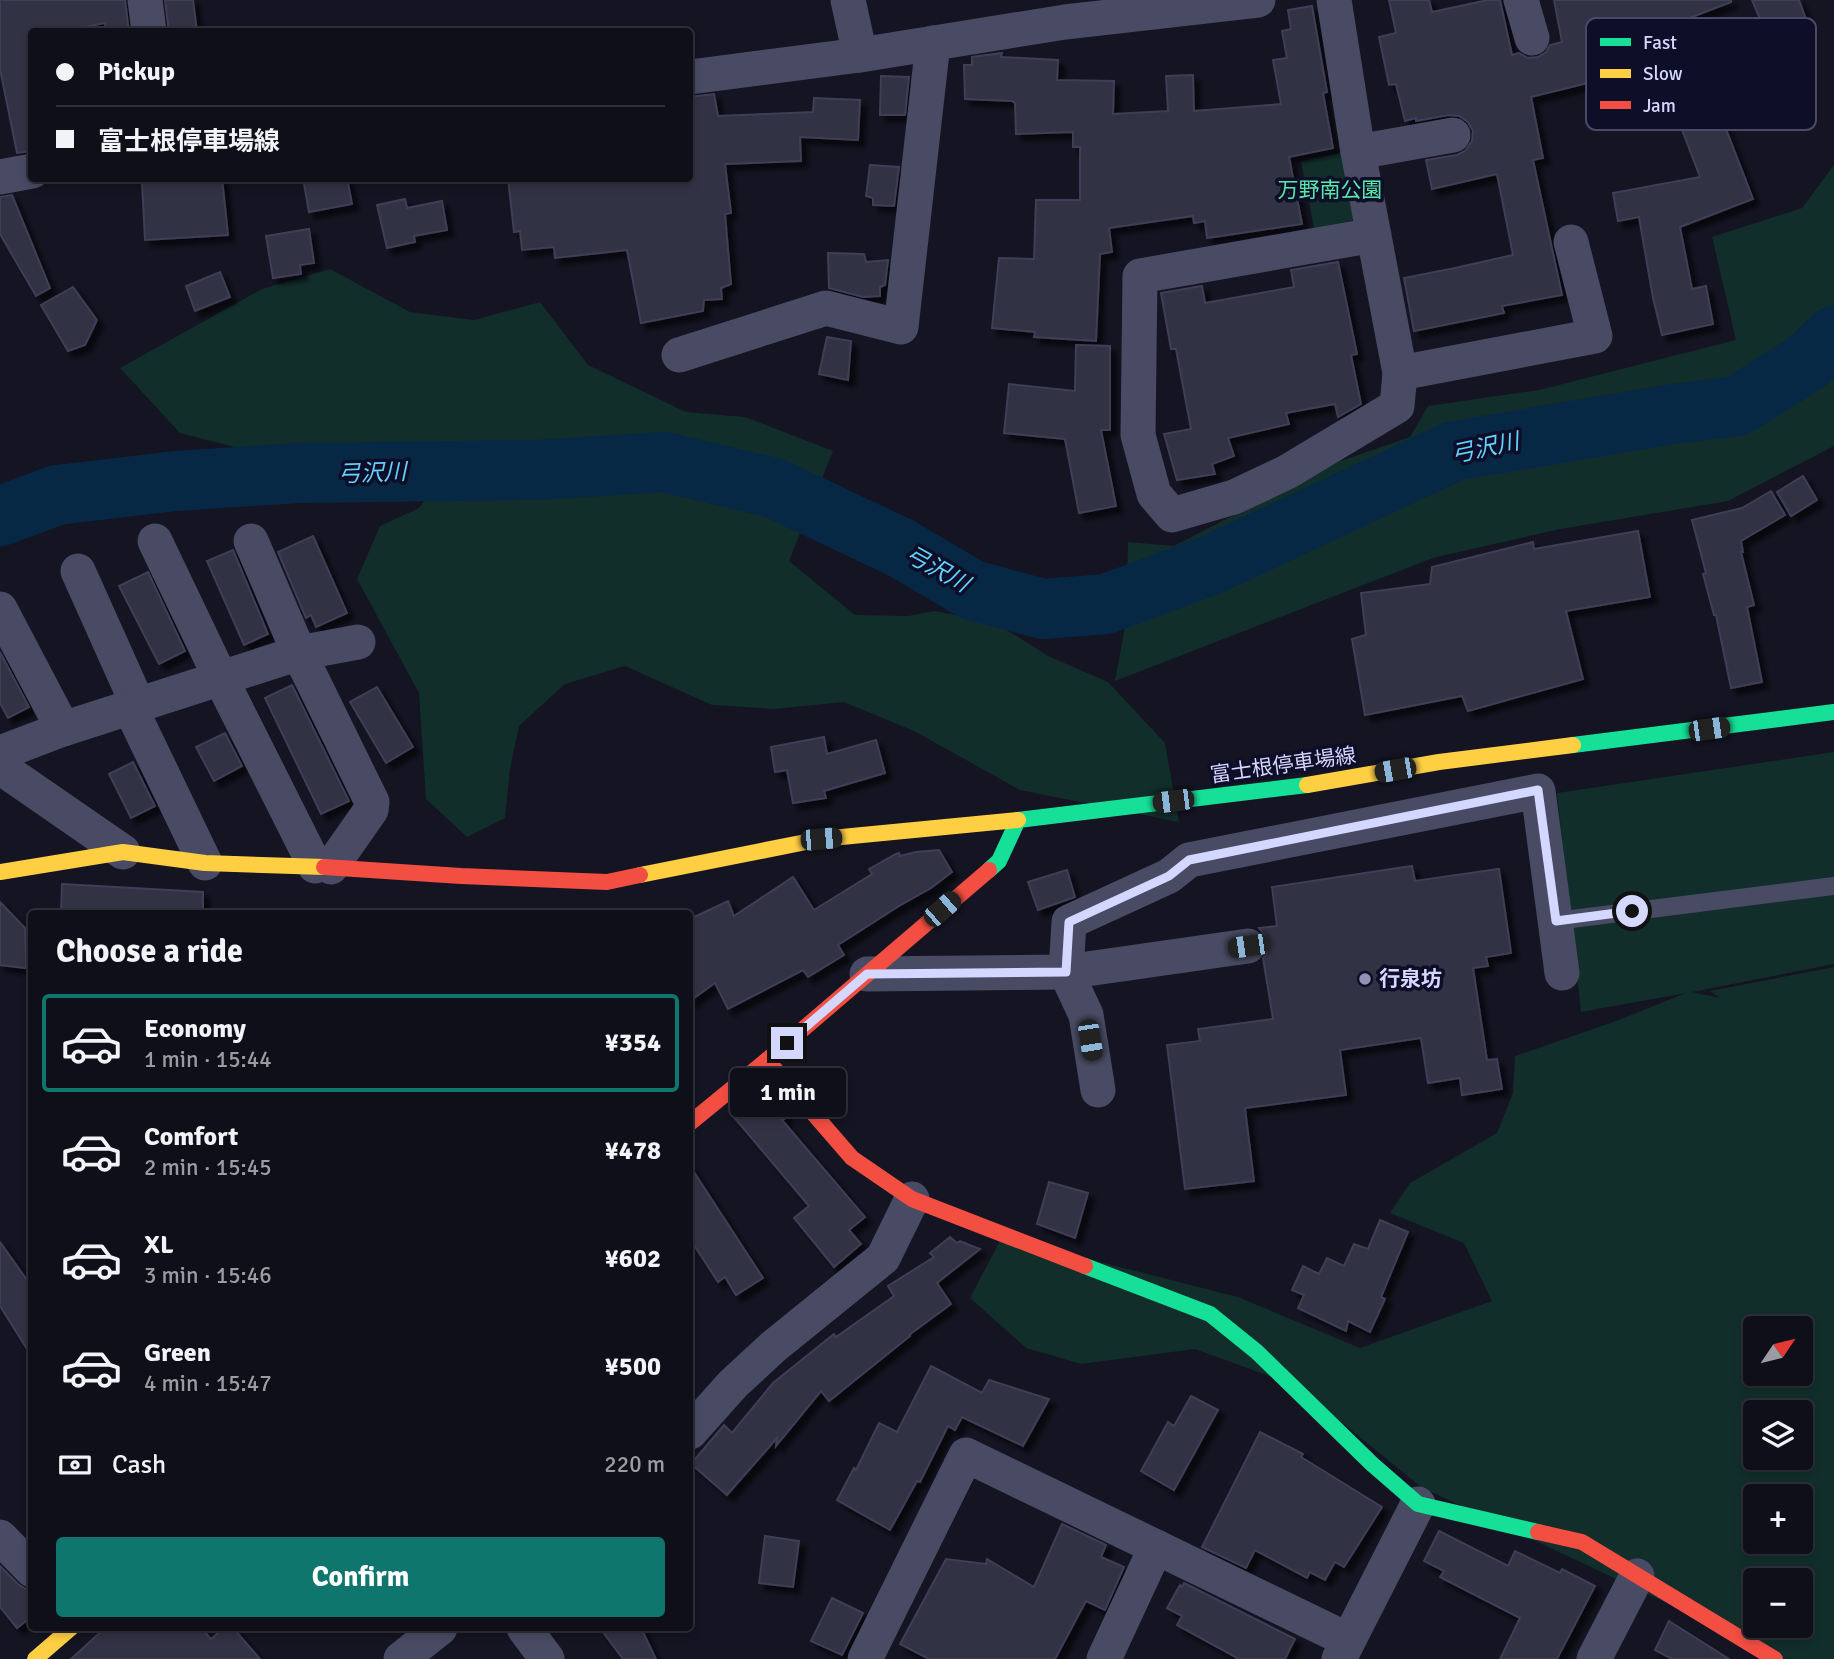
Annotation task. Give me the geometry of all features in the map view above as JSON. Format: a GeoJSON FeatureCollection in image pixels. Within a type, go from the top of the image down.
{"type":"FeatureCollection","features":[{"type":"Feature","properties":{"kind":"street"},"geometry":{"type":"LineString","coordinates":[[145,0],[148,28]]}},
{"type":"Feature","properties":{"kind":"street"},"geometry":{"type":"LineString","coordinates":[[848,0],[860,55]]}},
{"type":"Feature","properties":{"kind":"street"},"geometry":{"type":"LineString","coordinates":[[693,77],[860,55],[1065,22],[1120,8],[1258,0]]}},
{"type":"Feature","properties":{"kind":"street"},"geometry":{"type":"LineString","coordinates":[[1334,0],[1400,373],[1397,406],[1286,472],[1234,497],[1172,515],[1154,494],[1138,435],[1140,276],[1374,235]]}},
{"type":"Feature","properties":{"kind":"street"},"geometry":{"type":"LineString","coordinates":[[1521,0],[1532,38]]}},
{"type":"Feature","properties":{"kind":"street"},"geometry":{"type":"LineString","coordinates":[[679,355],[826,308],[901,327],[933,43]]}},
{"type":"Feature","properties":{"kind":"street"},"geometry":{"type":"LineString","coordinates":[[1359,152],[1453,135]]}},
{"type":"Feature","properties":{"kind":"street"},"geometry":{"type":"LineString","coordinates":[[0,177],[28,172]]}},
{"type":"Feature","properties":{"kind":"street"},"geometry":{"type":"LineString","coordinates":[[1400,373],[1595,336],[1571,242]]}},
{"type":"Feature","properties":{"kind":"street"},"geometry":{"type":"LineString","coordinates":[[155,541],[221,679],[323,867],[371,810],[372,802],[299,653],[251,541]]}},
{"type":"Feature","properties":{"kind":"street"},"geometry":{"type":"LineString","coordinates":[[78,571],[134,706],[205,863]]}},
{"type":"Feature","properties":{"kind":"street"},"geometry":{"type":"LineString","coordinates":[[0,609],[63,729]]}},
{"type":"Feature","properties":{"kind":"street"},"geometry":{"type":"LineString","coordinates":[[0,753],[63,729],[299,653],[358,642]]}},
{"type":"Feature","properties":{"kind":"street","name":"富士根停車場線"},"geometry":{"type":"LineString","coordinates":[[0,872],[123,852],[205,863],[607,883],[821,839],[1018,820],[1329,782],[1439,762],[1834,712]]}},
{"type":"Feature","properties":{"kind":"street"},"geometry":{"type":"LineString","coordinates":[[0,767],[123,852]]}},
{"type":"Feature","properties":{"kind":"street"},"geometry":{"type":"LineString","coordinates":[[1098,1090],[1086,1014],[1066,972],[1069,922],[1169,876],[1189,860],[1538,790],[1562,973]]}},
{"type":"Feature","properties":{"kind":"street"},"geometry":{"type":"LineString","coordinates":[[693,1121],[999,861],[1018,820]]}},
{"type":"Feature","properties":{"kind":"street"},"geometry":{"type":"LineString","coordinates":[[867,974],[1066,972],[1248,946]]}},
{"type":"Feature","properties":{"kind":"street"},"geometry":{"type":"LineString","coordinates":[[767,1060],[852,1158],[912,1199],[1210,1314],[1257,1352],[1372,1464],[1418,1504],[1582,1542],[1774,1659]]}},
{"type":"Feature","properties":{"kind":"street"},"geometry":{"type":"LineString","coordinates":[[693,1429],[733,1384],[773,1347],[883,1258],[912,1199]]}},
{"type":"Feature","properties":{"kind":"street"},"geometry":{"type":"LineString","coordinates":[[866,1659],[965,1455],[1156,1547],[1343,1649],[1418,1504]]}},
{"type":"Feature","properties":{"kind":"street"},"geometry":{"type":"LineString","coordinates":[[0,1537],[28,1566]]}},
{"type":"Feature","properties":{"kind":"street"},"geometry":{"type":"LineString","coordinates":[[1104,1659],[1156,1547]]}},
{"type":"Feature","properties":{"kind":"street"},"geometry":{"type":"LineString","coordinates":[[1594,1659],[1637,1576]]}},
{"type":"Feature","properties":{"kind":"street"},"geometry":{"type":"LineString","coordinates":[[401,1659],[435,1631]]}},
{"type":"Feature","properties":{"kind":"street"},"geometry":{"type":"LineString","coordinates":[[526,1631],[547,1659]]}},
{"type":"Feature","properties":{"kind":"lane"},"geometry":{"type":"LineString","coordinates":[[1556,921],[1834,886]]}},
{"type":"Feature","properties":{"kind":"green space","name":"万野南公園"},"geometry":{"type":"Polygon","coordinates":[[[1346,152],[1359,219],[1314,228],[1301,161],[1346,152]]]}},
{"type":"Feature","properties":{"kind":"green space"},"geometry":{"type":"Polygon","coordinates":[[[1834,165],[1834,446],[1728,501],[1560,529],[1433,558],[1115,681],[1126,621],[1128,542],[1174,546],[1335,463],[1410,437],[1428,406],[1539,390],[1736,340],[1712,237],[1802,208],[1834,165]]]}},
{"type":"Feature","properties":{"kind":"green space"},"geometry":{"type":"Polygon","coordinates":[[[330,269],[410,312],[474,320],[540,302],[588,365],[686,412],[745,417],[833,451],[789,561],[855,615],[908,616],[935,611],[996,623],[1048,656],[1108,682],[1165,743],[1179,822],[1020,790],[914,731],[844,702],[774,709],[712,705],[625,666],[565,684],[519,726],[510,769],[505,818],[467,837],[426,799],[419,693],[357,579],[380,526],[419,508],[469,442],[330,472],[180,433],[120,368],[262,289],[330,269]]]}},
{"type":"Feature","properties":{"kind":"green space"},"geometry":{"type":"Polygon","coordinates":[[[1834,752],[1834,964],[1692,992],[1720,998],[1710,991],[1834,967],[1834,1659],[1786,1659],[1421,1487],[1297,1386],[1195,1349],[1081,1364],[1026,1348],[970,1298],[1002,1237],[1238,1297],[1360,1348],[1492,1301],[1464,1243],[1390,1213],[1410,1183],[1497,1133],[1513,1093],[1515,1056],[1619,1020],[1686,993],[1581,1012],[1557,793],[1834,752]]]}},
{"type":"Feature","properties":{"kind":"building"},"geometry":{"type":"Polygon","coordinates":[[[0,0],[125,0],[128,28],[106,28],[105,23],[79,28],[28,28],[28,152],[17,153],[0,69],[0,0]]]}},
{"type":"Feature","properties":{"kind":"building"},"geometry":{"type":"Polygon","coordinates":[[[165,0],[193,0],[196,28],[168,28],[165,0]]]}},
{"type":"Feature","properties":{"kind":"building"},"geometry":{"type":"Polygon","coordinates":[[[1389,0],[1429,0],[1432,12],[1500,0],[1512,55],[1519,53],[1528,58],[1538,57],[1546,52],[1550,45],[1562,42],[1554,0],[1731,0],[1689,18],[1586,18],[1586,83],[1531,97],[1543,158],[1533,160],[1562,295],[1502,306],[1504,313],[1414,331],[1404,278],[1513,255],[1497,174],[1432,189],[1426,160],[1465,151],[1472,141],[1473,131],[1468,122],[1459,116],[1405,121],[1396,84],[1389,85],[1379,37],[1396,33],[1389,0]]]}},
{"type":"Feature","properties":{"kind":"building"},"geometry":{"type":"Polygon","coordinates":[[[1752,0],[1799,0],[1806,18],[1760,18],[1752,0]]]}},
{"type":"Feature","properties":{"kind":"building"},"geometry":{"type":"Polygon","coordinates":[[[1312,6],[1327,92],[1323,93],[1333,148],[1289,157],[1302,224],[1207,238],[1205,221],[1194,223],[1193,216],[1109,228],[1112,252],[1100,254],[1096,341],[1034,337],[1035,332],[992,328],[999,258],[1034,259],[1036,200],[1080,200],[1080,147],[1073,147],[1073,132],[1016,134],[1015,103],[1012,101],[965,99],[964,65],[972,65],[972,57],[1002,53],[1001,57],[1058,60],[1057,80],[1114,81],[1113,114],[1168,111],[1166,76],[1193,75],[1194,111],[1281,104],[1273,60],[1287,58],[1282,31],[1291,29],[1288,10],[1312,6]]]}},
{"type":"Feature","properties":{"kind":"building"},"geometry":{"type":"Polygon","coordinates":[[[881,76],[909,77],[905,115],[880,115],[881,76]]]}},
{"type":"Feature","properties":{"kind":"building"},"geometry":{"type":"Polygon","coordinates":[[[714,94],[718,116],[813,112],[814,98],[860,100],[858,140],[800,137],[801,161],[725,164],[731,213],[725,214],[731,284],[721,288],[722,299],[704,300],[703,311],[641,323],[627,250],[555,258],[554,247],[522,250],[520,231],[514,232],[508,182],[693,182],[693,97],[714,94]]]}},
{"type":"Feature","properties":{"kind":"building"},"geometry":{"type":"Polygon","coordinates":[[[1682,130],[1726,130],[1753,199],[1680,227],[1692,289],[1706,286],[1713,324],[1662,335],[1639,217],[1618,221],[1613,193],[1700,177],[1682,130]]]}},
{"type":"Feature","properties":{"kind":"building"},"geometry":{"type":"Polygon","coordinates":[[[870,165],[899,167],[894,206],[873,205],[873,198],[866,196],[870,165]]]}},
{"type":"Feature","properties":{"kind":"building"},"geometry":{"type":"Polygon","coordinates":[[[142,182],[222,182],[228,235],[145,240],[142,182]]]}},
{"type":"Feature","properties":{"kind":"building"},"geometry":{"type":"Polygon","coordinates":[[[304,182],[348,182],[352,204],[309,212],[304,182]]]}},
{"type":"Feature","properties":{"kind":"building"},"geometry":{"type":"Polygon","coordinates":[[[12,195],[50,288],[36,296],[0,234],[0,197],[12,195]]]}},
{"type":"Feature","properties":{"kind":"building"},"geometry":{"type":"Polygon","coordinates":[[[405,199],[407,208],[442,201],[447,230],[414,236],[415,242],[387,248],[377,205],[405,199]]]}},
{"type":"Feature","properties":{"kind":"building"},"geometry":{"type":"Polygon","coordinates":[[[309,229],[314,263],[300,265],[301,274],[273,278],[266,236],[309,229]]]}},
{"type":"Feature","properties":{"kind":"building"},"geometry":{"type":"Polygon","coordinates":[[[828,253],[864,254],[866,262],[888,260],[885,285],[880,287],[880,296],[863,297],[829,288],[828,253]]]}},
{"type":"Feature","properties":{"kind":"building"},"geometry":{"type":"Polygon","coordinates":[[[1338,262],[1357,354],[1351,355],[1361,404],[1338,417],[1335,404],[1286,413],[1289,424],[1228,438],[1234,456],[1212,464],[1215,474],[1177,480],[1164,434],[1191,429],[1176,349],[1171,349],[1161,293],[1202,286],[1205,303],[1294,287],[1291,270],[1338,262]]]}},
{"type":"Feature","properties":{"kind":"building"},"geometry":{"type":"Polygon","coordinates":[[[220,272],[230,297],[195,311],[186,286],[220,272]]]}},
{"type":"Feature","properties":{"kind":"building"},"geometry":{"type":"Polygon","coordinates":[[[73,287],[97,320],[85,345],[68,351],[41,305],[73,287]]]}},
{"type":"Feature","properties":{"kind":"building"},"geometry":{"type":"Polygon","coordinates":[[[827,337],[851,341],[848,380],[819,374],[827,337]]]}},
{"type":"Feature","properties":{"kind":"building"},"geometry":{"type":"Polygon","coordinates":[[[1076,345],[1110,346],[1110,430],[1101,430],[1116,506],[1079,513],[1065,439],[1004,433],[1009,384],[1075,391],[1076,345]]]}},
{"type":"Feature","properties":{"kind":"building"},"geometry":{"type":"Polygon","coordinates":[[[1803,476],[1817,500],[1791,516],[1777,492],[1803,476]]]}},
{"type":"Feature","properties":{"kind":"building"},"geometry":{"type":"Polygon","coordinates":[[[1771,491],[1785,515],[1741,541],[1741,552],[1754,605],[1747,607],[1762,682],[1731,688],[1692,520],[1742,508],[1771,491]]]}},
{"type":"Feature","properties":{"kind":"building"},"geometry":{"type":"Polygon","coordinates":[[[1638,531],[1650,597],[1566,611],[1583,679],[1468,711],[1462,696],[1365,715],[1352,639],[1366,635],[1361,593],[1430,584],[1432,567],[1533,542],[1534,549],[1638,531]]]}},
{"type":"Feature","properties":{"kind":"building"},"geometry":{"type":"Polygon","coordinates":[[[313,536],[347,613],[316,627],[311,615],[306,618],[278,552],[313,536]]]}},
{"type":"Feature","properties":{"kind":"building"},"geometry":{"type":"Polygon","coordinates":[[[233,550],[268,634],[244,645],[207,561],[233,550]]]}},
{"type":"Feature","properties":{"kind":"building"},"geometry":{"type":"Polygon","coordinates":[[[148,572],[185,651],[159,664],[119,586],[148,572]]]}},
{"type":"Feature","properties":{"kind":"building"},"geometry":{"type":"Polygon","coordinates":[[[0,652],[29,707],[8,718],[0,703],[0,652]]]}},
{"type":"Feature","properties":{"kind":"building"},"geometry":{"type":"Polygon","coordinates":[[[292,685],[349,801],[321,814],[265,698],[292,685]]]}},
{"type":"Feature","properties":{"kind":"building"},"geometry":{"type":"Polygon","coordinates":[[[377,687],[413,747],[386,763],[350,702],[377,687]]]}},
{"type":"Feature","properties":{"kind":"building"},"geometry":{"type":"Polygon","coordinates":[[[225,733],[242,766],[214,781],[196,747],[225,733]]]}},
{"type":"Feature","properties":{"kind":"building"},"geometry":{"type":"Polygon","coordinates":[[[824,737],[827,754],[876,740],[885,773],[824,791],[826,798],[793,803],[787,770],[775,772],[771,747],[824,737]]]}},
{"type":"Feature","properties":{"kind":"building"},"geometry":{"type":"Polygon","coordinates":[[[133,762],[155,806],[131,818],[109,774],[133,762]]]}},
{"type":"Feature","properties":{"kind":"building"},"geometry":{"type":"Polygon","coordinates":[[[939,850],[952,872],[931,888],[838,945],[844,955],[808,977],[803,970],[728,1009],[715,983],[693,999],[693,918],[728,901],[734,916],[793,877],[814,910],[872,874],[869,869],[896,854],[899,853],[900,856],[939,850]]]}},
{"type":"Feature","properties":{"kind":"building"},"geometry":{"type":"Polygon","coordinates":[[[1412,866],[1415,881],[1499,869],[1511,953],[1486,957],[1488,966],[1473,968],[1487,1060],[1497,1059],[1502,1089],[1462,1095],[1460,1078],[1428,1083],[1421,1038],[1340,1050],[1346,1095],[1245,1108],[1254,1181],[1185,1189],[1167,1045],[1200,1041],[1198,1029],[1273,1019],[1263,958],[1267,953],[1268,942],[1259,928],[1277,926],[1272,887],[1412,866]]]}},
{"type":"Feature","properties":{"kind":"building"},"geometry":{"type":"Polygon","coordinates":[[[1067,870],[1075,897],[1038,910],[1028,882],[1067,870]]]}},
{"type":"Feature","properties":{"kind":"building"},"geometry":{"type":"Polygon","coordinates":[[[62,884],[203,892],[203,910],[61,910],[62,884]]]}},
{"type":"Feature","properties":{"kind":"building"},"geometry":{"type":"Polygon","coordinates":[[[0,902],[25,928],[26,968],[0,965],[0,902]]]}},
{"type":"Feature","properties":{"kind":"building"},"geometry":{"type":"Polygon","coordinates":[[[764,1090],[788,1117],[782,1120],[865,1217],[849,1230],[861,1244],[834,1267],[794,1218],[809,1206],[733,1116],[764,1090]]]}},
{"type":"Feature","properties":{"kind":"building"},"geometry":{"type":"Polygon","coordinates":[[[693,1171],[763,1278],[736,1295],[725,1277],[718,1282],[693,1244],[693,1171]]]}},
{"type":"Feature","properties":{"kind":"building"},"geometry":{"type":"Polygon","coordinates":[[[1049,1182],[1088,1193],[1075,1238],[1037,1224],[1049,1182]]]}},
{"type":"Feature","properties":{"kind":"building"},"geometry":{"type":"Polygon","coordinates":[[[1380,1220],[1408,1232],[1381,1297],[1385,1299],[1370,1332],[1348,1321],[1346,1331],[1298,1308],[1304,1295],[1292,1290],[1303,1266],[1319,1274],[1327,1258],[1344,1266],[1354,1244],[1368,1249],[1380,1220]]]}},
{"type":"Feature","properties":{"kind":"building"},"geometry":{"type":"Polygon","coordinates":[[[950,1237],[957,1243],[960,1241],[980,1249],[937,1283],[951,1304],[829,1401],[821,1391],[776,1446],[777,1438],[727,1495],[693,1466],[693,1462],[724,1425],[732,1433],[773,1383],[834,1334],[836,1337],[894,1296],[888,1286],[934,1257],[930,1253],[950,1237]]]}},
{"type":"Feature","properties":{"kind":"building"},"geometry":{"type":"Polygon","coordinates":[[[0,1242],[28,1281],[28,1351],[0,1306],[0,1242]]]}},
{"type":"Feature","properties":{"kind":"building"},"geometry":{"type":"Polygon","coordinates":[[[931,1366],[982,1393],[989,1380],[1049,1399],[1023,1446],[962,1417],[955,1430],[948,1426],[920,1482],[917,1481],[890,1530],[837,1500],[854,1468],[856,1470],[879,1423],[897,1432],[931,1366]]]}},
{"type":"Feature","properties":{"kind":"building"},"geometry":{"type":"Polygon","coordinates":[[[1191,1396],[1218,1410],[1174,1490],[1141,1471],[1168,1422],[1174,1426],[1191,1396]]]}},
{"type":"Feature","properties":{"kind":"building"},"geometry":{"type":"Polygon","coordinates":[[[1260,1432],[1303,1454],[1301,1457],[1382,1507],[1344,1567],[1335,1562],[1325,1580],[1310,1572],[1307,1578],[1255,1550],[1246,1568],[1202,1547],[1260,1432]]]}},
{"type":"Feature","properties":{"kind":"building"},"geometry":{"type":"Polygon","coordinates":[[[1062,1524],[1106,1545],[1101,1557],[1124,1567],[1105,1610],[1086,1601],[1055,1659],[929,1659],[900,1644],[946,1559],[986,1564],[987,1559],[1034,1587],[1062,1524]]]}},
{"type":"Feature","properties":{"kind":"building"},"geometry":{"type":"Polygon","coordinates":[[[1439,1531],[1508,1566],[1515,1551],[1560,1573],[1562,1569],[1595,1586],[1557,1659],[1500,1659],[1520,1618],[1440,1577],[1444,1571],[1424,1561],[1439,1531]]]}},
{"type":"Feature","properties":{"kind":"building"},"geometry":{"type":"Polygon","coordinates":[[[765,1536],[799,1541],[793,1587],[759,1583],[765,1536]]]}},
{"type":"Feature","properties":{"kind":"building"},"geometry":{"type":"Polygon","coordinates":[[[0,1566],[18,1584],[28,1589],[28,1619],[17,1628],[0,1607],[0,1566]]]}},
{"type":"Feature","properties":{"kind":"building"},"geometry":{"type":"Polygon","coordinates":[[[1184,1583],[1295,1639],[1285,1659],[1239,1659],[1177,1625],[1182,1616],[1167,1608],[1180,1585],[1182,1587],[1184,1583]]]}},
{"type":"Feature","properties":{"kind":"building"},"geometry":{"type":"Polygon","coordinates":[[[832,1598],[863,1613],[842,1655],[811,1641],[832,1598]]]}},
{"type":"Feature","properties":{"kind":"building"},"geometry":{"type":"Polygon","coordinates":[[[1669,1621],[1729,1659],[1672,1659],[1655,1650],[1669,1621]]]}},
{"type":"Feature","properties":{"kind":"building"},"geometry":{"type":"Polygon","coordinates":[[[102,1631],[204,1631],[211,1639],[220,1631],[236,1631],[260,1659],[71,1659],[102,1631]]]}},
{"type":"Feature","properties":{"kind":"building"},"geometry":{"type":"Polygon","coordinates":[[[602,1631],[642,1631],[656,1659],[623,1659],[602,1631]]]}},
{"type":"Feature","properties":{"kind":"waterway","name":"弓沢川"},"geometry":{"type":"LineString","coordinates":[[0,516],[57,495],[176,481],[298,473],[537,470],[664,462],[774,488],[901,548],[972,590],[1043,609],[1106,604],[1211,565],[1454,451],[1737,406],[1806,363],[1834,336]]}},
{"type":"Feature","properties":{"kind":"traffic: fast"},"geometry":{"type":"LineString","coordinates":[[1573,745],[1834,712]]}},
{"type":"Feature","properties":{"kind":"traffic: fast"},"geometry":{"type":"LineString","coordinates":[[989,870],[999,861],[1018,820],[1307,785]]}},
{"type":"Feature","properties":{"kind":"traffic: fast"},"geometry":{"type":"LineString","coordinates":[[1085,1266],[1210,1314],[1257,1352],[1372,1464],[1418,1504],[1538,1532]]}},
{"type":"Feature","properties":{"kind":"traffic: slow"},"geometry":{"type":"LineString","coordinates":[[1307,785],[1439,762],[1573,745]]}},
{"type":"Feature","properties":{"kind":"traffic: slow"},"geometry":{"type":"LineString","coordinates":[[640,875],[821,839],[1018,820]]}},
{"type":"Feature","properties":{"kind":"traffic: slow"},"geometry":{"type":"LineString","coordinates":[[0,872],[123,852],[205,863],[324,867]]}},
{"type":"Feature","properties":{"kind":"traffic: slow"},"geometry":{"type":"LineString","coordinates":[[35,1659],[68,1631]]}},
{"type":"Feature","properties":{"kind":"traffic: jam"},"geometry":{"type":"LineString","coordinates":[[324,867],[607,882],[640,875]]}},
{"type":"Feature","properties":{"kind":"traffic: jam"},"geometry":{"type":"LineString","coordinates":[[693,1121],[989,870]]}},
{"type":"Feature","properties":{"kind":"traffic: jam"},"geometry":{"type":"LineString","coordinates":[[767,1060],[852,1158],[912,1199],[1085,1266]]}},
{"type":"Feature","properties":{"kind":"traffic: jam"},"geometry":{"type":"LineString","coordinates":[[1538,1532],[1582,1542],[1775,1659]]}},
{"type":"Feature","properties":{"kind":"place","name":"行泉坊"},"geometry":{"type":"Point","coordinates":[1365,979]}},
{"type":"Feature","properties":{"kind":"route"},"geometry":{"type":"LineString","coordinates":[[787,1043],[867,974],[1066,972],[1069,922],[1169,876],[1189,860],[1538,790],[1556,921],[1632,911]]}}]}
